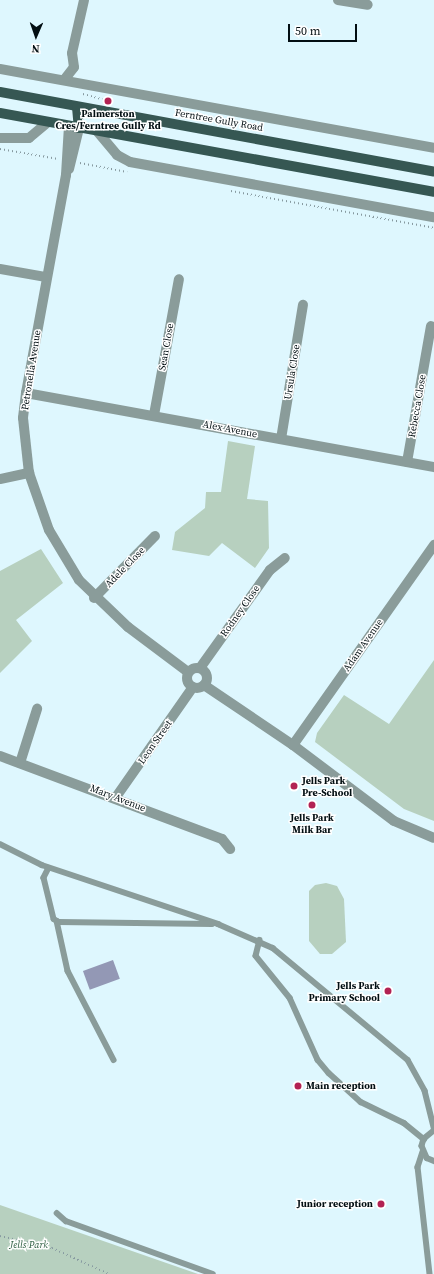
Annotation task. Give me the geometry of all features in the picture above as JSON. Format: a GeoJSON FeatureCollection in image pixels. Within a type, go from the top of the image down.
{"type":"FeatureCollection","features":[{"type":"Feature","properties":{"kind":"main road","name":"Ferntree Gully Road"},"geometry":{"type":"LineString","coordinates":[[0,92],[434,172]]}},
{"type":"Feature","properties":{"kind":"main road"},"geometry":{"type":"LineString","coordinates":[[69,126],[77,106]]}},
{"type":"Feature","properties":{"kind":"main road"},"geometry":{"type":"LineString","coordinates":[[77,106],[79,128]]}},
{"type":"Feature","properties":{"kind":"main road"},"geometry":{"type":"LineString","coordinates":[[0,113],[434,192]]}},
{"type":"Feature","properties":{"kind":"street"},"geometry":{"type":"LineString","coordinates":[[64,80],[73,72],[74,49],[84,0]]}},
{"type":"Feature","properties":{"kind":"street"},"geometry":{"type":"LineString","coordinates":[[338,0],[368,5]]}},
{"type":"Feature","properties":{"kind":"street","name":"Ferntree Gully Road"},"geometry":{"type":"LineString","coordinates":[[0,69],[434,148]]}},
{"type":"Feature","properties":{"kind":"street"},"geometry":{"type":"LineString","coordinates":[[0,138],[29,138],[48,122]]}},
{"type":"Feature","properties":{"kind":"street","name":"Petronella Avenue"},"geometry":{"type":"LineString","coordinates":[[69,126],[66,175],[46,277],[23,418],[29,473],[49,530],[94,598],[188,672]]}},
{"type":"Feature","properties":{"kind":"street","name":"Petronella Avenue"},"geometry":{"type":"LineString","coordinates":[[66,175],[75,155],[79,128]]}},
{"type":"Feature","properties":{"kind":"street"},"geometry":{"type":"LineString","coordinates":[[97,131],[117,155],[130,162],[434,216]]}},
{"type":"Feature","properties":{"kind":"street"},"geometry":{"type":"LineString","coordinates":[[0,269],[46,277]]}},
{"type":"Feature","properties":{"kind":"street","name":"Sean Close"},"geometry":{"type":"LineString","coordinates":[[154,415],[179,279]]}},
{"type":"Feature","properties":{"kind":"street","name":"Ursula Close"},"geometry":{"type":"LineString","coordinates":[[281,439],[303,305]]}},
{"type":"Feature","properties":{"kind":"street","name":"Rebecca Close"},"geometry":{"type":"LineString","coordinates":[[407,462],[431,326]]}},
{"type":"Feature","properties":{"kind":"street","name":"Alex Avenue"},"geometry":{"type":"LineString","coordinates":[[26,393],[434,467]]}},
{"type":"Feature","properties":{"kind":"street"},"geometry":{"type":"LineString","coordinates":[[0,479],[29,473]]}},
{"type":"Feature","properties":{"kind":"street","name":"Adele Close"},"geometry":{"type":"LineString","coordinates":[[94,598],[155,536]]}},
{"type":"Feature","properties":{"kind":"street","name":"Adam Avenue"},"geometry":{"type":"LineString","coordinates":[[293,745],[434,545]]}},
{"type":"Feature","properties":{"kind":"street","name":"Rodney Close"},"geometry":{"type":"LineString","coordinates":[[200,668],[270,570],[285,558]]}},
{"type":"Feature","properties":{"kind":"street"},"geometry":{"type":"LineString","coordinates":[[204,685],[207,676],[200,668],[188,672],[187,681],[194,687],[204,685],[293,745],[394,821],[434,838]]}},
{"type":"Feature","properties":{"kind":"street","name":"Leon Street"},"geometry":{"type":"LineString","coordinates":[[116,797],[194,687]]}},
{"type":"Feature","properties":{"kind":"street"},"geometry":{"type":"LineString","coordinates":[[20,763],[37,709]]}},
{"type":"Feature","properties":{"kind":"street","name":"Mary Avenue"},"geometry":{"type":"LineString","coordinates":[[0,756],[116,797],[222,839],[230,849]]}},
{"type":"Feature","properties":{"kind":"lane"},"geometry":{"type":"LineString","coordinates":[[0,844],[49,868],[218,924],[260,940],[408,1060],[425,1091],[434,1130],[424,1139],[423,1152],[418,1167],[430,1274]]}},
{"type":"Feature","properties":{"kind":"lane"},"geometry":{"type":"LineString","coordinates":[[49,868],[44,878],[57,921],[68,971],[114,1060]]}},
{"type":"Feature","properties":{"kind":"lane"},"geometry":{"type":"LineString","coordinates":[[57,921],[218,924]]}},
{"type":"Feature","properties":{"kind":"lane"},"geometry":{"type":"LineString","coordinates":[[260,940],[256,956],[290,998],[318,1060],[329,1074],[361,1102],[404,1123],[424,1139]]}},
{"type":"Feature","properties":{"kind":"lane"},"geometry":{"type":"LineString","coordinates":[[423,1152],[434,1161]]}},
{"type":"Feature","properties":{"kind":"lane"},"geometry":{"type":"LineString","coordinates":[[57,1213],[66,1221],[213,1274]]}},
{"type":"Feature","properties":{"kind":"path"},"geometry":{"type":"LineString","coordinates":[[0,1236],[52,1248],[109,1274]]}},
{"type":"Feature","properties":{"kind":"green space"},"geometry":{"type":"Polygon","coordinates":[[[228,441],[255,446],[247,499],[268,501],[269,548],[255,568],[222,543],[209,556],[172,550],[175,532],[205,508],[206,492],[221,492],[228,441]]]}},
{"type":"Feature","properties":{"kind":"green space"},"geometry":{"type":"Polygon","coordinates":[[[41,549],[63,583],[16,620],[32,641],[0,673],[0,571],[41,549]]]}},
{"type":"Feature","properties":{"kind":"green space"},"geometry":{"type":"Polygon","coordinates":[[[434,660],[434,821],[404,809],[315,742],[317,733],[344,695],[389,724],[434,660]]]}},
{"type":"Feature","properties":{"kind":"green space"},"geometry":{"type":"Polygon","coordinates":[[[326,883],[337,886],[344,899],[346,942],[332,954],[320,954],[309,941],[309,891],[315,885],[326,883]]]}},
{"type":"Feature","properties":{"kind":"green space","name":"Jells Park"},"geometry":{"type":"Polygon","coordinates":[[[0,1205],[198,1274],[0,1274],[0,1205]]]}},
{"type":"Feature","properties":{"kind":"water"},"geometry":{"type":"Polygon","coordinates":[[[113,960],[120,979],[90,990],[83,971],[113,960]]]}},
{"type":"Feature","properties":{"kind":"place","name":"Palmerston Cres/Ferntree Gully Rd"},"geometry":{"type":"Point","coordinates":[108,101]}},
{"type":"Feature","properties":{"kind":"place","name":"Jells Park Pre-School"},"geometry":{"type":"Point","coordinates":[294,786]}},
{"type":"Feature","properties":{"kind":"place","name":"Jells Park Milk Bar"},"geometry":{"type":"Point","coordinates":[312,805]}},
{"type":"Feature","properties":{"kind":"place","name":"Jells Park Primary School"},"geometry":{"type":"Point","coordinates":[388,991]}},
{"type":"Feature","properties":{"kind":"place","name":"Main reception"},"geometry":{"type":"Point","coordinates":[298,1086]}},
{"type":"Feature","properties":{"kind":"place","name":"Junior reception"},"geometry":{"type":"Point","coordinates":[381,1204]}}]}
